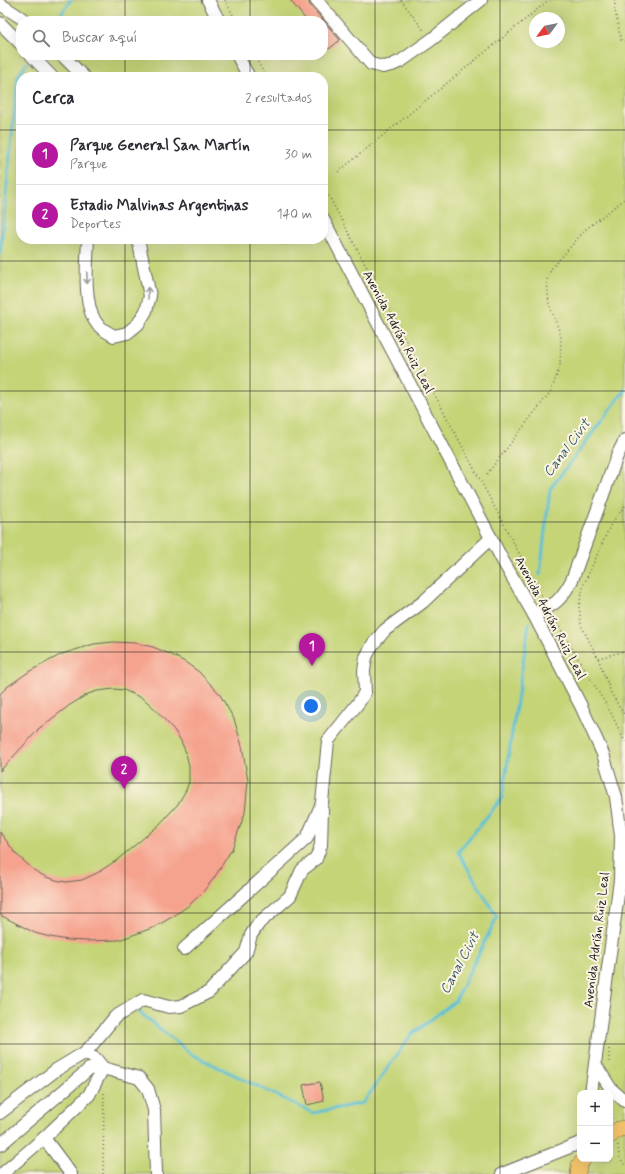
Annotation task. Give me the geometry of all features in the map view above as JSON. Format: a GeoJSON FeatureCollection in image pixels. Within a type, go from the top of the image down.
{"type":"FeatureCollection","features":[{"type":"Feature","properties":{"kind":"main road"},"geometry":{"type":"LineString","coordinates":[[613,1134],[619,1129],[625,1128]]}},
{"type":"Feature","properties":{"kind":"street"},"geometry":{"type":"LineString","coordinates":[[208,0],[216,16]]}},
{"type":"Feature","properties":{"kind":"street"},"geometry":{"type":"LineString","coordinates":[[316,0],[353,45],[371,64],[383,67],[401,61],[432,40],[480,0]]}},
{"type":"Feature","properties":{"kind":"street"},"geometry":{"type":"LineString","coordinates":[[0,4],[18,16]]}},
{"type":"Feature","properties":{"kind":"street"},"geometry":{"type":"LineString","coordinates":[[0,23],[16,39]]}},
{"type":"Feature","properties":{"kind":"street"},"geometry":{"type":"LineString","coordinates":[[36,60],[47,72]]}},
{"type":"Feature","properties":{"kind":"street"},"geometry":{"type":"LineString","coordinates":[[67,60],[79,72]]}},
{"type":"Feature","properties":{"kind":"street"},"geometry":{"type":"LineString","coordinates":[[240,60],[246,72]]}},
{"type":"Feature","properties":{"kind":"street","name":"Avenida Adrián Ruiz Leal"},"geometry":{"type":"LineString","coordinates":[[328,228],[491,538],[534,615],[581,706],[603,754],[616,797],[621,836],[620,880],[591,1090]]}},
{"type":"Feature","properties":{"kind":"street"},"geometry":{"type":"LineString","coordinates":[[88,244],[88,307],[95,322],[103,330],[114,336],[127,333],[138,324],[146,311],[150,296],[139,244]]}},
{"type":"Feature","properties":{"kind":"street"},"geometry":{"type":"LineString","coordinates":[[534,615],[554,605],[564,595],[572,580],[621,457],[625,440]]}},
{"type":"Feature","properties":{"kind":"street"},"geometry":{"type":"LineString","coordinates":[[0,1113],[56,1070],[84,1053],[115,1017],[143,1000],[170,1007],[181,1006],[209,992],[246,952],[251,936],[259,923],[290,896],[302,870],[316,859],[321,845],[322,803],[328,741],[360,702],[364,692],[366,657],[373,644],[385,630],[423,602],[491,538]]}},
{"type":"Feature","properties":{"kind":"street"},"geometry":{"type":"LineString","coordinates":[[184,949],[307,838],[322,803]]}},
{"type":"Feature","properties":{"kind":"street"},"geometry":{"type":"LineString","coordinates":[[84,1053],[96,1059],[103,1068]]}},
{"type":"Feature","properties":{"kind":"street"},"geometry":{"type":"LineString","coordinates":[[595,1064],[611,1089],[625,1101]]}},
{"type":"Feature","properties":{"kind":"street"},"geometry":{"type":"LineString","coordinates":[[2,1174],[44,1138],[89,1095],[103,1068]]}},
{"type":"Feature","properties":{"kind":"street"},"geometry":{"type":"LineString","coordinates":[[0,1145],[89,1069],[103,1068],[139,1078],[148,1089],[154,1110],[156,1174]]}},
{"type":"Feature","properties":{"kind":"street"},"geometry":{"type":"LineString","coordinates":[[44,1138],[71,1174]]}},
{"type":"Feature","properties":{"kind":"street"},"geometry":{"type":"LineString","coordinates":[[502,1174],[577,1144]]}},
{"type":"Feature","properties":{"kind":"path"},"geometry":{"type":"LineString","coordinates":[[225,0],[233,16]]}},
{"type":"Feature","properties":{"kind":"path"},"geometry":{"type":"LineString","coordinates":[[401,0],[432,40]]}},
{"type":"Feature","properties":{"kind":"path"},"geometry":{"type":"LineString","coordinates":[[338,172],[549,0]]}},
{"type":"Feature","properties":{"kind":"path"},"geometry":{"type":"LineString","coordinates":[[615,0],[615,11],[621,40],[625,41]]}},
{"type":"Feature","properties":{"kind":"path"},"geometry":{"type":"LineString","coordinates":[[257,60],[263,72]]}},
{"type":"Feature","properties":{"kind":"path"},"geometry":{"type":"LineString","coordinates":[[328,194],[548,608],[610,711],[625,742]]}},
{"type":"Feature","properties":{"kind":"path"},"geometry":{"type":"LineString","coordinates":[[487,474],[551,391],[560,366],[561,336],[549,304],[547,280],[551,269],[586,229],[625,199]]}},
{"type":"Feature","properties":{"kind":"path"},"geometry":{"type":"LineString","coordinates":[[625,506],[611,524],[584,584],[579,606],[581,625],[598,658],[611,693],[625,716]]}},
{"type":"Feature","properties":{"kind":"path"},"geometry":{"type":"LineString","coordinates":[[598,658],[625,651]]}},
{"type":"Feature","properties":{"kind":"green space"},"geometry":{"type":"Polygon","coordinates":[[[0,0],[625,0],[625,1174],[0,1174],[0,0]]]}},
{"type":"Feature","properties":{"kind":"building"},"geometry":{"type":"Polygon","coordinates":[[[290,0],[308,0],[310,5],[319,16],[303,16],[290,0]]]}},
{"type":"Feature","properties":{"kind":"building"},"geometry":{"type":"Polygon","coordinates":[[[328,26],[340,40],[329,49],[328,48],[328,26]]]}},
{"type":"Feature","properties":{"kind":"building"},"geometry":{"type":"Polygon","coordinates":[[[113,642],[135,643],[153,647],[170,654],[199,672],[219,693],[234,719],[242,746],[248,781],[245,813],[232,849],[214,878],[202,893],[188,906],[172,917],[155,927],[119,940],[86,941],[50,937],[35,933],[0,915],[0,832],[16,854],[35,871],[46,877],[66,882],[82,880],[97,873],[117,860],[158,826],[178,804],[189,782],[189,766],[186,753],[174,730],[144,699],[124,690],[114,689],[97,691],[88,694],[70,705],[37,730],[0,771],[0,694],[7,687],[30,671],[62,654],[94,644],[113,642]]]}},
{"type":"Feature","properties":{"kind":"building"},"geometry":{"type":"Polygon","coordinates":[[[320,1082],[324,1101],[307,1105],[303,1085],[320,1082]]]}},
{"type":"Feature","properties":{"kind":"waterway"},"geometry":{"type":"LineString","coordinates":[[60,16],[71,0]]}},
{"type":"Feature","properties":{"kind":"waterway"},"geometry":{"type":"LineString","coordinates":[[21,72],[27,63]]}},
{"type":"Feature","properties":{"kind":"waterway"},"geometry":{"type":"LineString","coordinates":[[0,254],[16,96]]}},
{"type":"Feature","properties":{"kind":"waterway","name":"Canal Civit"},"geometry":{"type":"LineString","coordinates":[[540,575],[550,489],[625,390]]}},
{"type":"Feature","properties":{"kind":"waterway","name":"Canal Civit"},"geometry":{"type":"LineString","coordinates":[[138,1011],[191,1054],[313,1113],[363,1103],[411,1035],[455,1001],[497,917],[458,852],[502,798],[529,623]]}},
{"type":"Feature","properties":{"kind":"place","name":"Parque General San Martín"},"geometry":{"type":"Point","coordinates":[312,666]}},
{"type":"Feature","properties":{"kind":"place","name":"Estadio Malvinas Argentinas"},"geometry":{"type":"Point","coordinates":[124,789]}}]}
